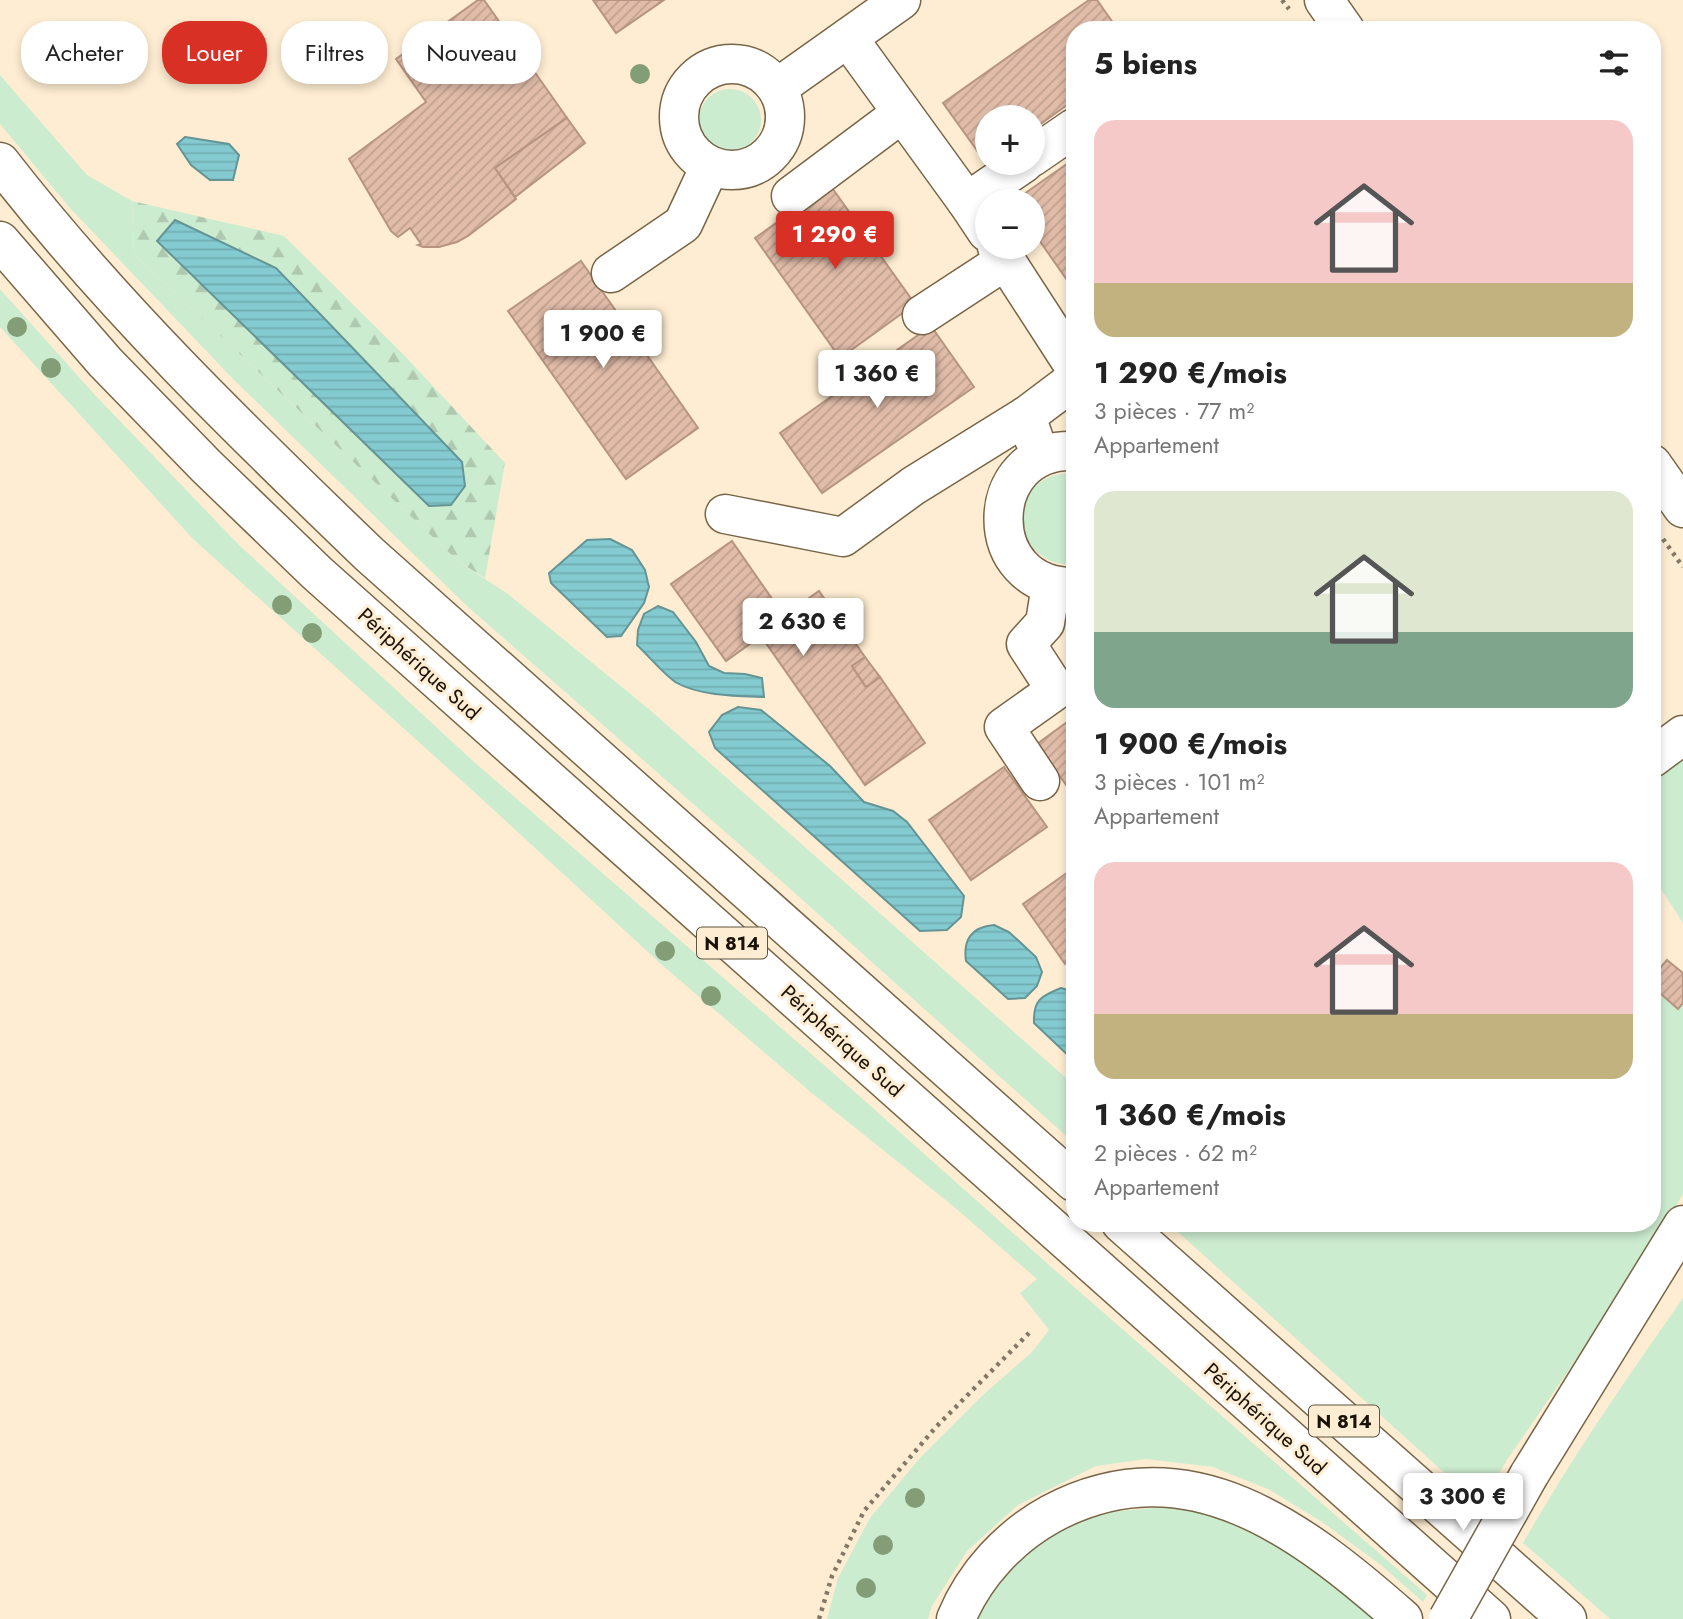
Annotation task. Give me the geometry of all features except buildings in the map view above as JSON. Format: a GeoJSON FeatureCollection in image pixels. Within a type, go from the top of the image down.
{"type":"FeatureCollection","features":[{"type":"Feature","properties":{"kind":"main road"},"geometry":{"type":"LineString","coordinates":[[776,88],[901,0]]}},
{"type":"Feature","properties":{"kind":"main road"},"geometry":{"type":"LineString","coordinates":[[1324,0],[1339,21]]}},
{"type":"Feature","properties":{"kind":"main road"},"geometry":{"type":"LineString","coordinates":[[848,38],[975,215]]}},
{"type":"Feature","properties":{"kind":"main road"},"geometry":{"type":"LineString","coordinates":[[726,64],[745,66],[763,74],[776,88],[784,106],[785,125],[778,144],[766,159],[748,168],[729,171],[710,166],[694,155],[683,138],[679,119],[682,100],[691,83],[707,71],[726,64]]}},
{"type":"Feature","properties":{"kind":"main road"},"geometry":{"type":"LineString","coordinates":[[791,196],[902,113]]}},
{"type":"Feature","properties":{"kind":"main road"},"geometry":{"type":"LineString","coordinates":[[1045,148],[1066,134]]}},
{"type":"Feature","properties":{"kind":"main road","name":"N 814"},"geometry":{"type":"LineString","coordinates":[[0,162],[42,216],[151,336],[258,448],[369,554],[1066,1175]]}},
{"type":"Feature","properties":{"kind":"main road"},"geometry":{"type":"LineString","coordinates":[[611,273],[682,224],[710,166]]}},
{"type":"Feature","properties":{"kind":"main road","name":"Périphérique Sud"},"geometry":{"type":"LineString","coordinates":[[0,241],[105,362],[206,466],[317,573],[1491,1619]]}},
{"type":"Feature","properties":{"kind":"main road"},"geometry":{"type":"LineString","coordinates":[[922,315],[975,252]]}},
{"type":"Feature","properties":{"kind":"main road"},"geometry":{"type":"LineString","coordinates":[[1005,259],[1066,354]]}},
{"type":"Feature","properties":{"kind":"main road"},"geometry":{"type":"LineString","coordinates":[[725,514],[843,537],[913,486],[1026,415],[1066,386]]}},
{"type":"Feature","properties":{"kind":"main road"},"geometry":{"type":"LineString","coordinates":[[1026,415],[1058,454],[1022,471],[1009,490],[1002,513],[1004,536],[1014,558],[1031,574],[1063,586],[1045,623],[1026,644],[1056,690],[1004,727],[1040,780]]}},
{"type":"Feature","properties":{"kind":"main road"},"geometry":{"type":"LineString","coordinates":[[1661,491],[1671,521]]}},
{"type":"Feature","properties":{"kind":"main road"},"geometry":{"type":"LineString","coordinates":[[1661,752],[1683,736]]}},
{"type":"Feature","properties":{"kind":"main road"},"geometry":{"type":"LineString","coordinates":[[1448,1619],[1529,1475],[1683,1225]]}},
{"type":"Feature","properties":{"kind":"main road","name":"N 814"},"geometry":{"type":"LineString","coordinates":[[1131,1232],[1567,1619]]}},
{"type":"Feature","properties":{"kind":"main road"},"geometry":{"type":"LineString","coordinates":[[956,1619],[967,1596],[985,1570],[1014,1539],[1039,1521],[1064,1507],[1094,1496],[1153,1488],[1206,1494],[1263,1515],[1325,1554],[1403,1619]]}},
{"type":"Feature","properties":{"kind":"path"},"geometry":{"type":"LineString","coordinates":[[1671,521],[1683,567]]}},
{"type":"Feature","properties":{"kind":"path"},"geometry":{"type":"LineString","coordinates":[[819,1619],[832,1576],[864,1511],[936,1427],[1028,1333]]}},
{"type":"Feature","properties":{"kind":"green space"},"geometry":{"type":"Polygon","coordinates":[[[0,75],[87,175],[132,201],[134,254],[459,562],[508,594],[650,710],[1066,1078],[1066,1136],[779,879],[467,606],[232,378],[70,208],[0,124],[0,75]]]}},
{"type":"Feature","properties":{"kind":"green space"},"geometry":{"type":"Polygon","coordinates":[[[730,89],[742,91],[752,98],[759,108],[759,132],[752,142],[742,149],[730,151],[718,149],[708,142],[701,132],[699,120],[701,108],[708,98],[718,91],[730,89]]]}},
{"type":"Feature","properties":{"kind":"green space"},"geometry":{"type":"Polygon","coordinates":[[[132,201],[284,236],[402,353],[505,463],[485,578],[459,562],[134,254],[132,201]]]}},
{"type":"Feature","properties":{"kind":"green space"},"geometry":{"type":"Polygon","coordinates":[[[0,289],[95,395],[238,544],[473,761],[847,1085],[1427,1595],[1423,1602],[1381,1565],[1322,1522],[1270,1490],[1213,1467],[1146,1459],[1096,1466],[1018,1505],[967,1551],[932,1606],[928,1619],[827,1619],[838,1578],[870,1518],[919,1459],[983,1395],[1032,1352],[1049,1330],[1020,1293],[1037,1279],[662,965],[193,539],[0,327],[0,289]]]}},
{"type":"Feature","properties":{"kind":"green space"},"geometry":{"type":"Polygon","coordinates":[[[1066,473],[1066,564],[1057,563],[1043,556],[1032,546],[1022,519],[1023,505],[1030,492],[1045,479],[1066,473]]]}},
{"type":"Feature","properties":{"kind":"green space"},"geometry":{"type":"Polygon","coordinates":[[[1683,751],[1683,923],[1661,889],[1661,767],[1683,751]]]}},
{"type":"Feature","properties":{"kind":"green space"},"geometry":{"type":"Polygon","coordinates":[[[1661,994],[1678,1008],[1683,1003],[1683,1194],[1661,1231],[1661,994]]]}},
{"type":"Feature","properties":{"kind":"green space"},"geometry":{"type":"Polygon","coordinates":[[[1178,1232],[1660,1232],[1639,1268],[1507,1460],[1480,1505],[1178,1232]]]}},
{"type":"Feature","properties":{"kind":"green space"},"geometry":{"type":"Polygon","coordinates":[[[1683,1298],[1683,1619],[1610,1619],[1523,1543],[1580,1449],[1683,1298]]]}},
{"type":"Feature","properties":{"kind":"green space"},"geometry":{"type":"Polygon","coordinates":[[[1178,1506],[1255,1527],[1382,1619],[975,1619],[1006,1568],[1051,1532],[1107,1512],[1178,1506]]]}},
{"type":"Feature","properties":{"kind":"water"},"geometry":{"type":"Polygon","coordinates":[[[185,137],[229,144],[239,155],[233,180],[210,180],[191,165],[177,144],[185,137]]]}},
{"type":"Feature","properties":{"kind":"water"},"geometry":{"type":"Polygon","coordinates":[[[175,220],[276,268],[462,462],[465,486],[451,505],[429,506],[157,241],[175,220]]]}},
{"type":"Feature","properties":{"kind":"water"},"geometry":{"type":"Polygon","coordinates":[[[610,539],[632,550],[645,570],[649,587],[644,603],[621,636],[607,637],[551,583],[549,573],[587,540],[610,539]]]}},
{"type":"Feature","properties":{"kind":"water"},"geometry":{"type":"Polygon","coordinates":[[[658,606],[673,612],[696,642],[709,666],[724,673],[762,678],[764,697],[697,691],[667,676],[637,645],[638,630],[644,614],[658,606]]]}},
{"type":"Feature","properties":{"kind":"water"},"geometry":{"type":"Polygon","coordinates":[[[738,707],[761,710],[830,766],[864,802],[893,811],[907,822],[964,896],[961,917],[947,930],[920,931],[715,748],[709,732],[722,715],[738,707]]]}},
{"type":"Feature","properties":{"kind":"water"},"geometry":{"type":"Polygon","coordinates":[[[994,925],[1009,932],[1036,957],[1042,972],[1037,986],[1025,998],[1008,999],[966,961],[966,947],[970,936],[986,926],[994,925]]]}},
{"type":"Feature","properties":{"kind":"water"},"geometry":{"type":"Polygon","coordinates":[[[1061,988],[1066,990],[1066,1053],[1034,1023],[1037,1004],[1048,994],[1061,988]]]}}]}
